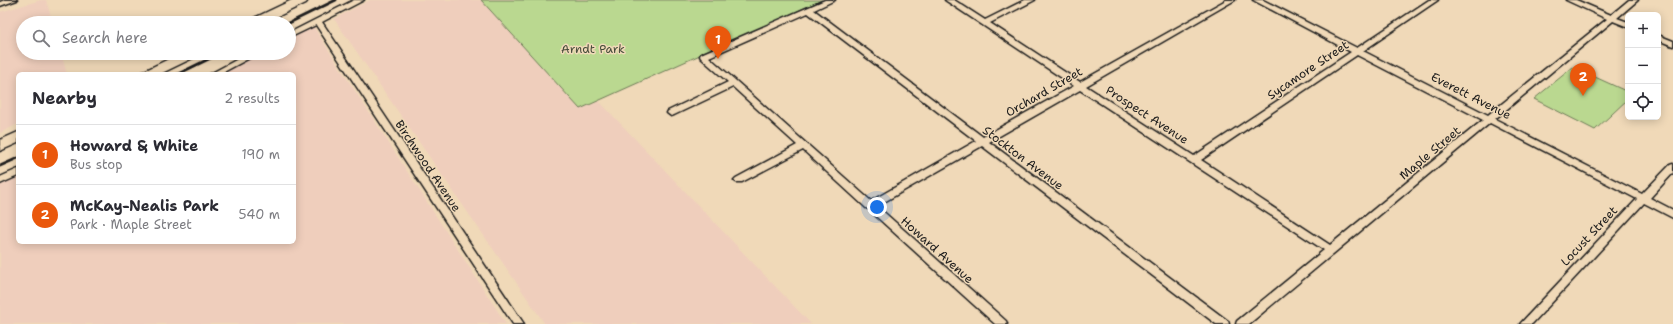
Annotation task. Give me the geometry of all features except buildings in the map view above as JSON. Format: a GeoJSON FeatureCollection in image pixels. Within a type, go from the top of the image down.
{"type":"FeatureCollection","features":[{"type":"Feature","properties":{"kind":"main road"},"geometry":{"type":"LineString","coordinates":[[269,16],[302,0]]}},
{"type":"Feature","properties":{"kind":"main road"},"geometry":{"type":"LineString","coordinates":[[153,72],[178,60]]}},
{"type":"Feature","properties":{"kind":"main road"},"geometry":{"type":"LineString","coordinates":[[0,146],[16,138]]}},
{"type":"Feature","properties":{"kind":"street"},"geometry":{"type":"LineString","coordinates":[[0,4],[11,0]]}},
{"type":"Feature","properties":{"kind":"street"},"geometry":{"type":"LineString","coordinates":[[296,32],[360,0]]}},
{"type":"Feature","properties":{"kind":"street"},"geometry":{"type":"LineString","coordinates":[[809,10],[831,0]]}},
{"type":"Feature","properties":{"kind":"street","name":"Prospect Avenue"},"geometry":{"type":"LineString","coordinates":[[949,0],[1331,250]]}},
{"type":"Feature","properties":{"kind":"street"},"geometry":{"type":"LineString","coordinates":[[985,23],[1031,0]]}},
{"type":"Feature","properties":{"kind":"street","name":"Orchard Street"},"geometry":{"type":"LineString","coordinates":[[869,206],[1231,0]]}},
{"type":"Feature","properties":{"kind":"street","name":"Everett Avenue"},"geometry":{"type":"LineString","coordinates":[[1257,0],[1673,214]]}},
{"type":"Feature","properties":{"kind":"street","name":"Sycamore Street"},"geometry":{"type":"LineString","coordinates":[[1195,160],[1434,0]]}},
{"type":"Feature","properties":{"kind":"street"},"geometry":{"type":"LineString","coordinates":[[1570,0],[1625,24]]}},
{"type":"Feature","properties":{"kind":"street","name":"Maple Street"},"geometry":{"type":"LineString","coordinates":[[1241,324],[1634,0]]}},
{"type":"Feature","properties":{"kind":"street","name":"Howard Avenue"},"geometry":{"type":"LineString","coordinates":[[809,10],[704,56],[1002,324]]}},
{"type":"Feature","properties":{"kind":"street","name":"Stockton Avenue"},"geometry":{"type":"LineString","coordinates":[[809,10],[1224,324]]}},
{"type":"Feature","properties":{"kind":"street","name":"Birchwood Avenue"},"geometry":{"type":"LineString","coordinates":[[316,22],[519,324]]}},
{"type":"Feature","properties":{"kind":"street"},"geometry":{"type":"LineString","coordinates":[[1661,38],[1673,44]]}},
{"type":"Feature","properties":{"kind":"street"},"geometry":{"type":"LineString","coordinates":[[218,72],[241,60]]}},
{"type":"Feature","properties":{"kind":"street"},"geometry":{"type":"LineString","coordinates":[[671,113],[734,83]]}},
{"type":"Feature","properties":{"kind":"street"},"geometry":{"type":"LineString","coordinates":[[739,180],[803,146]]}},
{"type":"Feature","properties":{"kind":"street","name":"Locust Street"},"geometry":{"type":"LineString","coordinates":[[1525,324],[1673,167]]}},
{"type":"Feature","properties":{"kind":"street"},"geometry":{"type":"LineString","coordinates":[[0,181],[16,173]]}},
{"type":"Feature","properties":{"kind":"shaded area"},"geometry":{"type":"Polygon","coordinates":[[[41,0],[46,0],[51,16],[16,16],[16,60],[63,60],[66,72],[16,72],[16,125],[0,133],[0,12],[41,0]]]}},
{"type":"Feature","properties":{"kind":"shaded area"},"geometry":{"type":"Polygon","coordinates":[[[370,0],[481,0],[580,109],[599,101],[811,324],[545,324],[334,19],[370,0]]]}},
{"type":"Feature","properties":{"kind":"shaded area"},"geometry":{"type":"Polygon","coordinates":[[[313,26],[506,324],[0,324],[0,179],[16,171],[16,244],[296,244],[296,72],[219,72],[244,60],[296,60],[296,34],[313,26]]]}},
{"type":"Feature","properties":{"kind":"green space","name":"Arndt Park"},"geometry":{"type":"Polygon","coordinates":[[[481,0],[822,0],[580,109],[481,0]]]}},
{"type":"Feature","properties":{"kind":"green space"},"geometry":{"type":"Polygon","coordinates":[[[1573,67],[1625,91],[1625,102],[1595,130],[1534,99],[1573,67]]]}},
{"type":"Feature","properties":{"kind":"railway"},"geometry":{"type":"LineString","coordinates":[[296,20],[336,0]]}},
{"type":"Feature","properties":{"kind":"railway"},"geometry":{"type":"LineString","coordinates":[[182,72],[207,60]]}},
{"type":"Feature","properties":{"kind":"railway"},"geometry":{"type":"LineString","coordinates":[[0,166],[16,159]]}},
{"type":"Feature","properties":{"kind":"place","name":"Howard & White"},"geometry":{"type":"Point","coordinates":[718,59]}},
{"type":"Feature","properties":{"kind":"place","name":"McKay-Nealis Park"},"geometry":{"type":"Point","coordinates":[1583,96]}}]}
